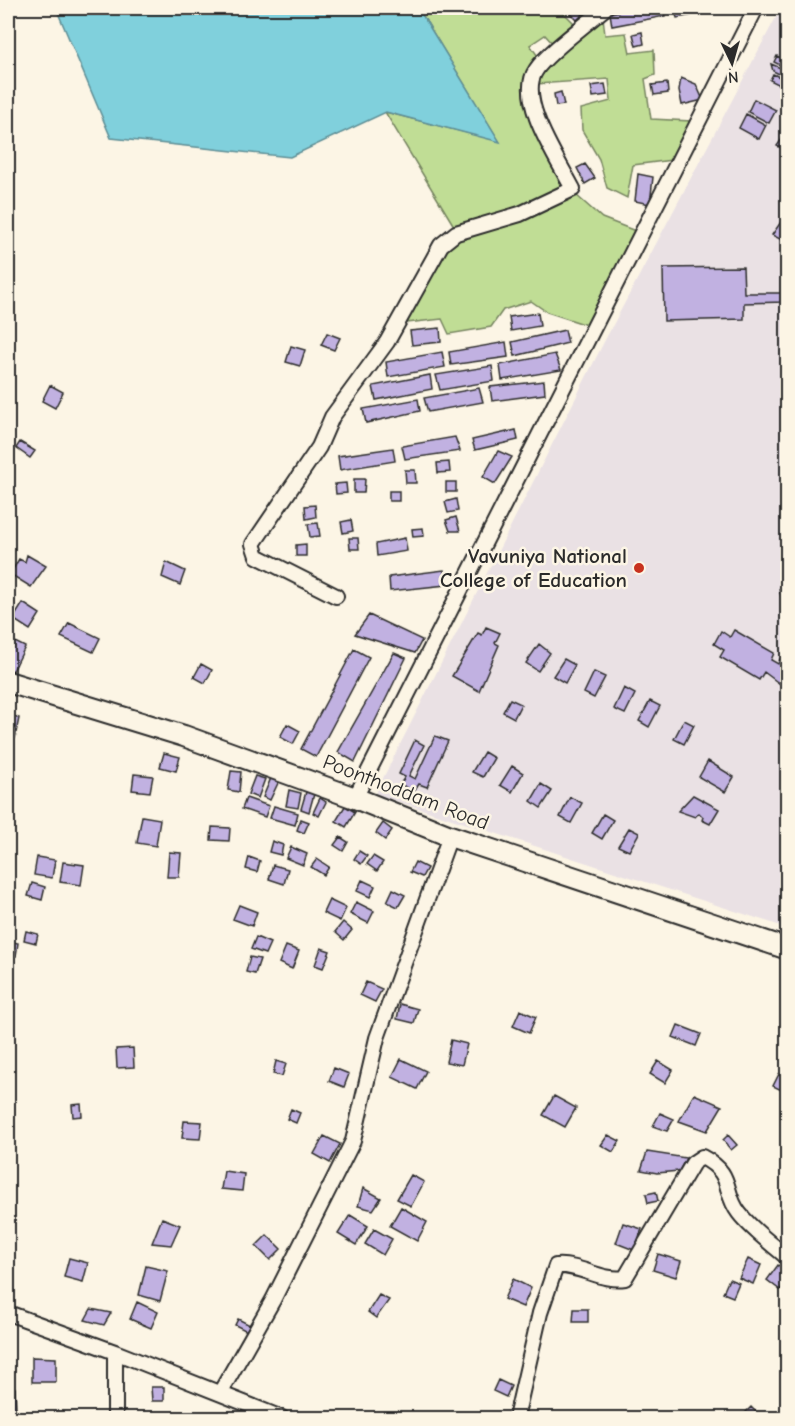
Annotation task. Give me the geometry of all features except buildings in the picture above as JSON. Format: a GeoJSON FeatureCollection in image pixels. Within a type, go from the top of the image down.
{"type":"FeatureCollection","features":[{"type":"Feature","properties":{"kind":"street"},"geometry":{"type":"LineString","coordinates":[[336,596],[257,556],[253,544],[319,447],[332,417],[387,342],[441,245],[456,233],[520,214],[573,189],[535,114],[530,84],[536,69],[605,8]]}},
{"type":"Feature","properties":{"kind":"street"},"geometry":{"type":"LineString","coordinates":[[355,798],[756,8]]}},
{"type":"Feature","properties":{"kind":"street","name":"Poonthoddam Road"},"geometry":{"type":"LineString","coordinates":[[8,682],[184,736],[355,798],[450,836],[788,949]]}},
{"type":"Feature","properties":{"kind":"street"},"geometry":{"type":"LineString","coordinates":[[220,1394],[273,1300],[352,1141],[377,1038],[450,836]]}},
{"type":"Feature","properties":{"kind":"street"},"geometry":{"type":"LineString","coordinates":[[516,1419],[540,1313],[556,1266],[568,1265],[614,1280],[625,1278],[693,1163],[702,1157],[714,1163],[726,1178],[738,1213],[788,1258]]}},
{"type":"Feature","properties":{"kind":"street"},"geometry":{"type":"LineString","coordinates":[[8,1313],[116,1352],[282,1419]]}},
{"type":"Feature","properties":{"kind":"street"},"geometry":{"type":"LineString","coordinates":[[115,1419],[116,1352]]}},
{"type":"Feature","properties":{"kind":"shaded area","name":"Vavuniya National College of Education"},"geometry":{"type":"Polygon","coordinates":[[[781,8],[787,8],[787,928],[375,794],[604,342],[781,8]]]}},
{"type":"Feature","properties":{"kind":"green space"},"geometry":{"type":"Polygon","coordinates":[[[418,8],[571,8],[565,14],[576,25],[554,45],[545,35],[530,45],[540,59],[526,84],[565,186],[518,208],[454,226],[385,112],[499,141],[418,8]]]}},
{"type":"Feature","properties":{"kind":"green space"},"geometry":{"type":"Polygon","coordinates":[[[603,17],[605,35],[626,33],[630,53],[654,50],[655,75],[645,79],[651,119],[691,121],[672,160],[633,165],[627,198],[607,188],[599,159],[582,130],[581,109],[611,101],[609,79],[537,84],[542,72],[603,17]]]}},
{"type":"Feature","properties":{"kind":"green space"},"geometry":{"type":"Polygon","coordinates":[[[576,195],[602,218],[638,232],[590,326],[547,312],[531,301],[503,310],[491,327],[449,334],[442,319],[406,323],[445,249],[460,239],[522,221],[576,195]]]}},
{"type":"Feature","properties":{"kind":"water"},"geometry":{"type":"Polygon","coordinates":[[[56,8],[418,8],[500,142],[386,112],[290,157],[111,138],[56,8]]]}},
{"type":"Feature","properties":{"kind":"place","name":"Vavuniya National College of Education"},"geometry":{"type":"Point","coordinates":[639,568]}}]}
